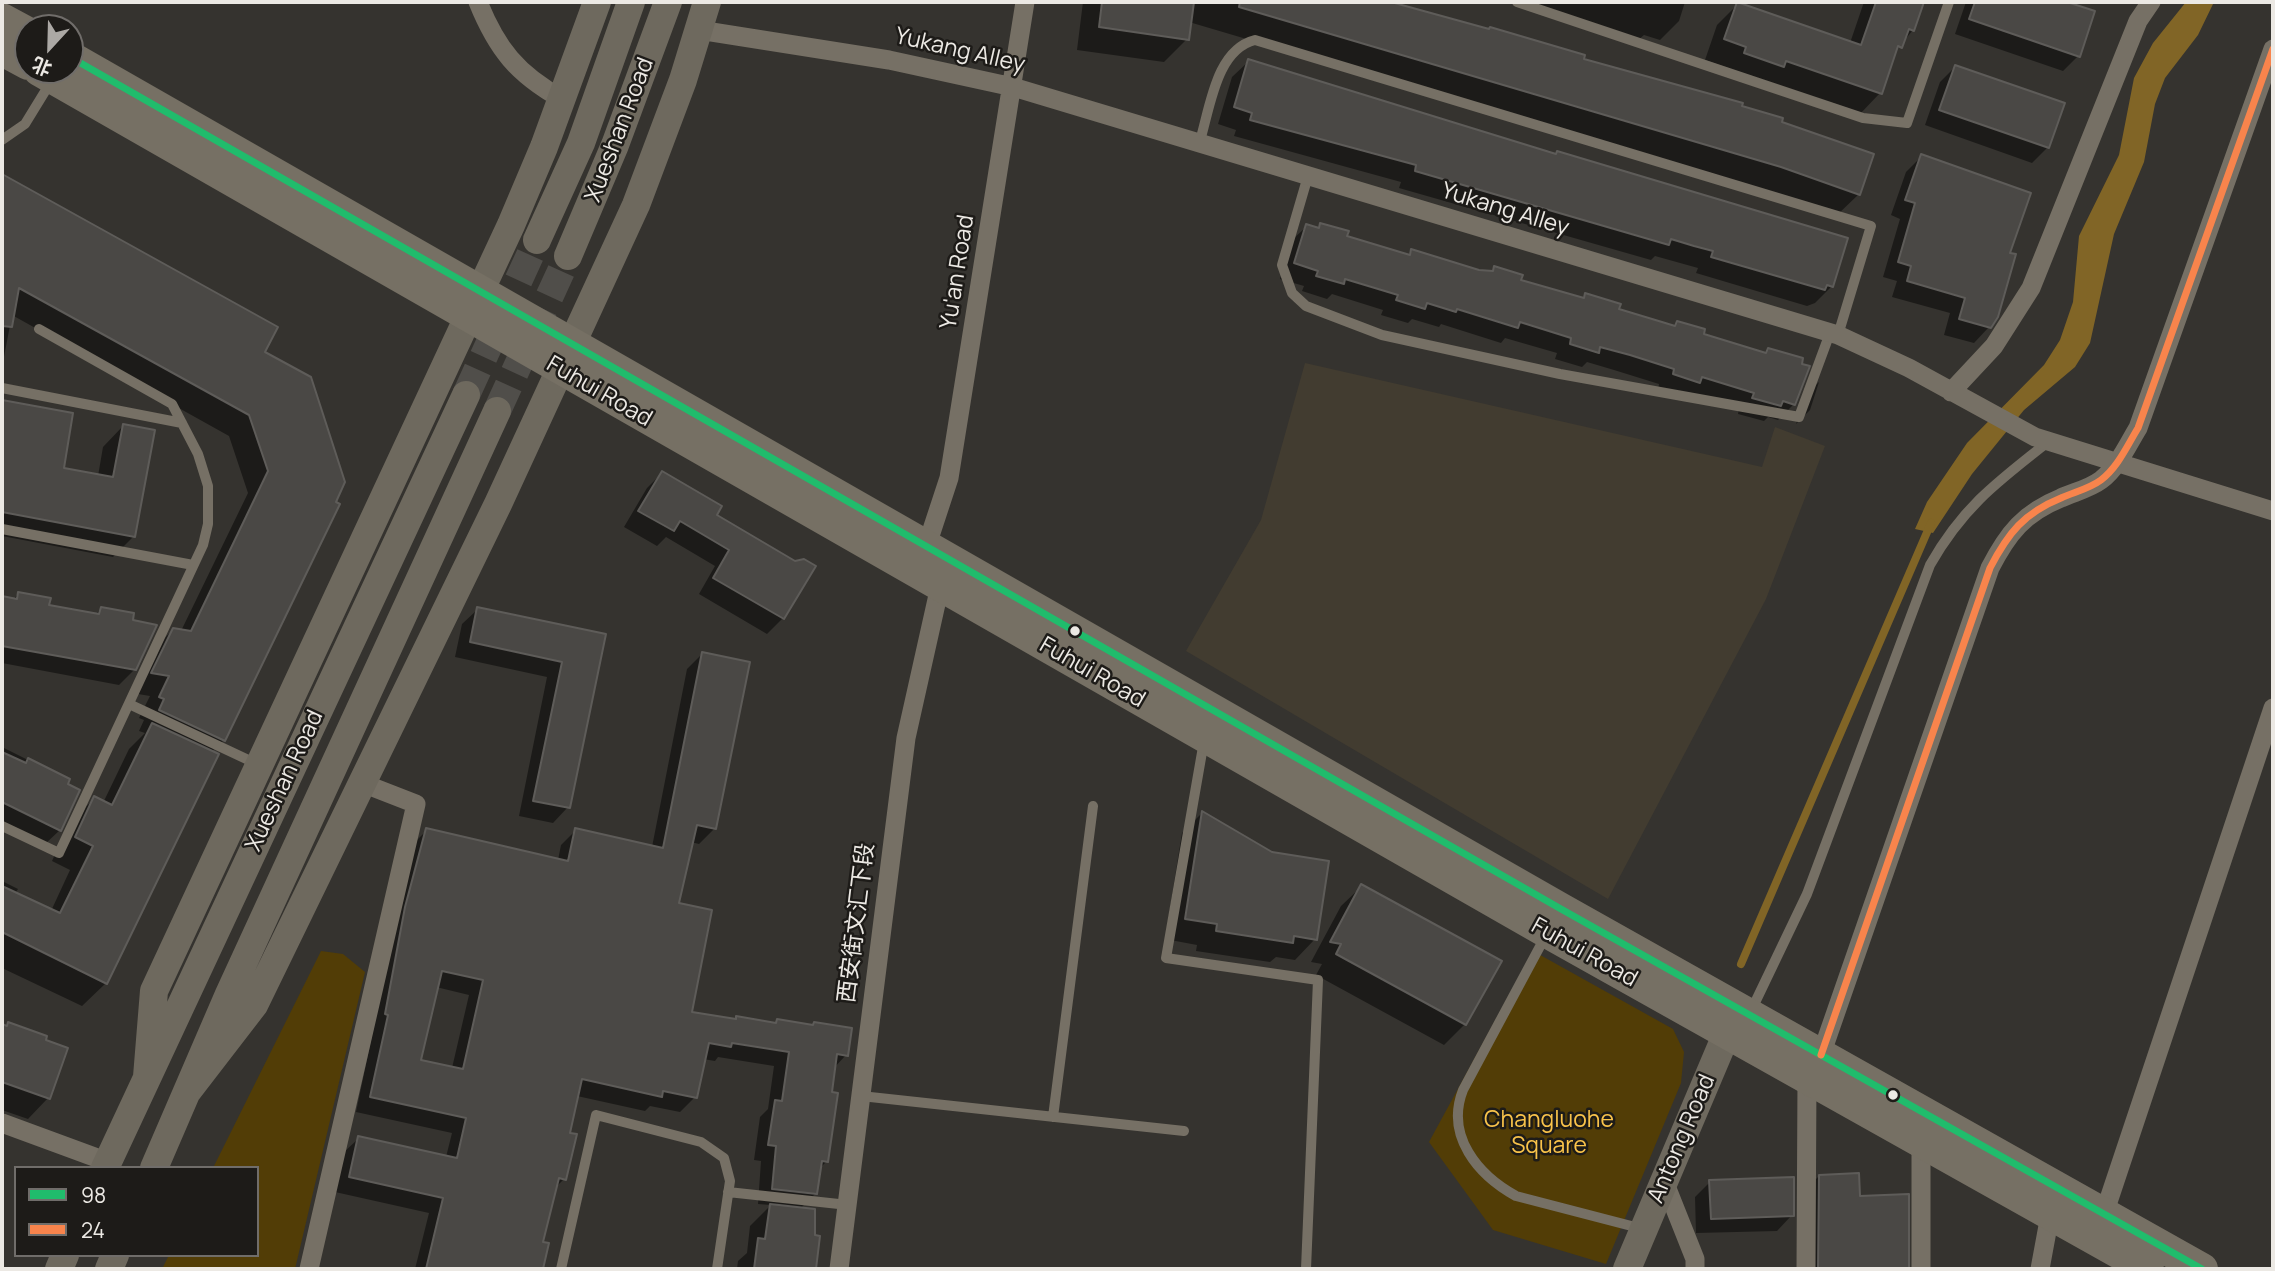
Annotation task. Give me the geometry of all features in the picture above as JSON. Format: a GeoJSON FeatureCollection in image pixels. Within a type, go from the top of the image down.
{"type":"FeatureCollection","features":[{"type":"Feature","properties":{"kind":"main road"},"geometry":{"type":"LineString","coordinates":[[146,1077],[154,991],[475,305],[562,99],[597,2]]}},
{"type":"Feature","properties":{"kind":"main road","name":"Xueshan Road"},"geometry":{"type":"LineString","coordinates":[[537,240],[581,144],[631,2]]}},
{"type":"Feature","properties":{"kind":"main road","name":"Xueshan Road"},"geometry":{"type":"LineString","coordinates":[[568,256],[615,145],[668,2]]}},
{"type":"Feature","properties":{"kind":"main road"},"geometry":{"type":"LineString","coordinates":[[187,1091],[254,1005],[566,357],[636,205],[707,2]]}},
{"type":"Feature","properties":{"kind":"main road","name":"Fuhui Road"},"geometry":{"type":"LineString","coordinates":[[78,84],[566,357],[940,586],[1547,932],[1738,1019]]}},
{"type":"Feature","properties":{"kind":"main road","name":"Fuhui Road"},"geometry":{"type":"LineString","coordinates":[[566,357],[926,548],[1738,1019],[1814,1067],[1921,1142],[2148,1269]]}},
{"type":"Feature","properties":{"kind":"main road","name":"Xueshan Road"},"geometry":{"type":"LineString","coordinates":[[107,1165],[467,395]]}},
{"type":"Feature","properties":{"kind":"main road","name":"Xueshan Road"},"geometry":{"type":"LineString","coordinates":[[155,1166],[497,411]]}},
{"type":"Feature","properties":{"kind":"main road","name":"Antong Road"},"geometry":{"type":"LineString","coordinates":[[1626,1269],[1738,1019]]}},
{"type":"Feature","properties":{"kind":"main road","name":"Fuhui Road"},"geometry":{"type":"LineString","coordinates":[[1814,1067],[2104,1214],[2202,1269]]}},
{"type":"Feature","properties":{"kind":"street"},"geometry":{"type":"LineString","coordinates":[[2,10],[6,2]]}},
{"type":"Feature","properties":{"kind":"street"},"geometry":{"type":"LineString","coordinates":[[478,2],[491,35],[503,53],[531,80],[562,99]]}},
{"type":"Feature","properties":{"kind":"street","name":"Yu'an Road"},"geometry":{"type":"LineString","coordinates":[[926,548],[949,478],[1025,2]]}},
{"type":"Feature","properties":{"kind":"street"},"geometry":{"type":"LineString","coordinates":[[1951,392],[1994,346],[2031,288],[2138,21],[2151,2]]}},
{"type":"Feature","properties":{"kind":"street","name":"Yukang Alley"},"geometry":{"type":"LineString","coordinates":[[699,30],[889,60],[1013,87],[1834,334],[1877,352],[2041,440],[2273,512]]}},
{"type":"Feature","properties":{"kind":"street"},"geometry":{"type":"LineString","coordinates":[[1806,1269],[1814,1067],[1978,599],[2005,538],[2031,515],[2060,498],[2089,487],[2118,463],[2138,428],[2273,49]]}},
{"type":"Feature","properties":{"kind":"street","name":"西安街文汇下段"},"geometry":{"type":"LineString","coordinates":[[839,1269],[906,738],[940,586]]}},
{"type":"Feature","properties":{"kind":"street"},"geometry":{"type":"LineString","coordinates":[[2104,1214],[2273,708]]}},
{"type":"Feature","properties":{"kind":"street"},"geometry":{"type":"LineString","coordinates":[[309,1269],[416,804],[362,783]]}},
{"type":"Feature","properties":{"kind":"street"},"geometry":{"type":"LineString","coordinates":[[2,1123],[107,1165]]}},
{"type":"Feature","properties":{"kind":"street"},"geometry":{"type":"LineString","coordinates":[[1921,1142],[1921,1269]]}},
{"type":"Feature","properties":{"kind":"street"},"geometry":{"type":"LineString","coordinates":[[1664,1181],[1695,1259],[1695,1269]]}},
{"type":"Feature","properties":{"kind":"street"},"geometry":{"type":"LineString","coordinates":[[2040,1269],[2050,1215]]}},
{"type":"Feature","properties":{"kind":"lane"},"geometry":{"type":"LineString","coordinates":[[1517,2],[1863,118],[1907,123],[1949,2]]}},
{"type":"Feature","properties":{"kind":"lane"},"geometry":{"type":"LineString","coordinates":[[1199,144],[1225,61],[1238,46],[1255,40],[1871,226],[1834,334],[1799,417],[1560,374],[1382,335],[1306,306],[1287,285],[1282,265],[1308,177]]}},
{"type":"Feature","properties":{"kind":"lane"},"geometry":{"type":"LineString","coordinates":[[2,140],[25,124],[40,84]]}},
{"type":"Feature","properties":{"kind":"lane"},"geometry":{"type":"LineString","coordinates":[[2,826],[59,853],[193,565],[208,524],[210,502],[204,470],[172,404],[38,329]]}},
{"type":"Feature","properties":{"kind":"lane"},"geometry":{"type":"LineString","coordinates":[[2,388],[182,423]]}},
{"type":"Feature","properties":{"kind":"lane"},"geometry":{"type":"LineString","coordinates":[[1738,1019],[1807,894],[1930,565],[1944,539],[1976,499],[2041,440]]}},
{"type":"Feature","properties":{"kind":"lane"},"geometry":{"type":"LineString","coordinates":[[2,529],[193,565]]}},
{"type":"Feature","properties":{"kind":"lane"},"geometry":{"type":"LineString","coordinates":[[129,704],[258,764]]}},
{"type":"Feature","properties":{"kind":"lane"},"geometry":{"type":"LineString","coordinates":[[1205,737],[1166,958],[1318,980],[1306,1269]]}},
{"type":"Feature","properties":{"kind":"lane"},"geometry":{"type":"LineString","coordinates":[[1053,1117],[1093,806]]}},
{"type":"Feature","properties":{"kind":"lane"},"geometry":{"type":"LineString","coordinates":[[1547,932],[1463,1090],[1457,1124],[1472,1160],[1500,1186],[1517,1196],[1644,1229]]}},
{"type":"Feature","properties":{"kind":"lane"},"geometry":{"type":"LineString","coordinates":[[861,1096],[1184,1131]]}},
{"type":"Feature","properties":{"kind":"lane"},"geometry":{"type":"LineString","coordinates":[[561,1269],[596,1115],[710,1145],[724,1158],[728,1169],[728,1192],[717,1269]]}},
{"type":"Feature","properties":{"kind":"lane"},"geometry":{"type":"LineString","coordinates":[[728,1192],[848,1205]]}},
{"type":"Feature","properties":{"kind":"shaded area"},"geometry":{"type":"Polygon","coordinates":[[[2186,2],[2214,2],[2198,35],[2165,78],[2155,104],[2144,162],[2114,234],[2090,343],[2075,367],[2024,410],[1972,474],[1933,533],[1915,529],[1927,502],[1967,443],[2044,365],[2060,340],[2073,302],[2079,236],[2119,155],[2134,78],[2153,43],[2186,2]]]}},
{"type":"Feature","properties":{"kind":"shaded area"},"geometry":{"type":"Polygon","coordinates":[[[1305,363],[1762,467],[1775,427],[1825,446],[1766,599],[1608,899],[1186,651],[1261,520],[1305,363]]]}},
{"type":"Feature","properties":{"kind":"green space"},"geometry":{"type":"Polygon","coordinates":[[[321,951],[343,954],[365,972],[295,1269],[162,1269],[168,1257],[259,1257],[259,1166],[214,1166],[321,951]]]}},
{"type":"Feature","properties":{"kind":"green space","name":"Changluohe Square"},"geometry":{"type":"Polygon","coordinates":[[[1533,951],[1673,1029],[1684,1052],[1681,1083],[1606,1264],[1493,1230],[1429,1142],[1533,951]]]}},
{"type":"Feature","properties":{"kind":"building"},"geometry":{"type":"Polygon","coordinates":[[[1102,2],[1194,2],[1189,40],[1099,27],[1102,2]]]}},
{"type":"Feature","properties":{"kind":"building"},"geometry":{"type":"Polygon","coordinates":[[[1240,2],[1391,2],[1489,29],[1490,27],[1585,55],[1584,59],[1743,103],[1742,106],[1783,118],[1782,122],[1874,154],[1860,195],[1781,167],[1239,7],[1240,2]]]}},
{"type":"Feature","properties":{"kind":"building"},"geometry":{"type":"Polygon","coordinates":[[[1737,2],[1861,45],[1876,2],[1924,2],[1914,31],[1909,29],[1902,48],[1898,46],[1882,94],[1786,61],[1784,67],[1744,53],[1746,47],[1724,39],[1737,2]]]}},
{"type":"Feature","properties":{"kind":"building"},"geometry":{"type":"Polygon","coordinates":[[[1975,2],[2067,2],[2095,11],[2080,57],[1969,19],[1975,2]]]}},
{"type":"Feature","properties":{"kind":"building"},"geometry":{"type":"Polygon","coordinates":[[[1248,59],[1556,154],[1557,151],[1848,238],[1833,287],[1827,285],[1825,290],[1711,257],[1713,251],[1671,239],[1669,245],[1415,171],[1416,165],[1250,120],[1252,113],[1234,107],[1248,59]]]}},
{"type":"Feature","properties":{"kind":"building"},"geometry":{"type":"Polygon","coordinates":[[[1955,65],[2065,103],[2049,148],[1939,110],[1955,65]]]}},
{"type":"Feature","properties":{"kind":"building"},"geometry":{"type":"Polygon","coordinates":[[[1921,154],[2031,193],[2010,253],[2016,254],[1998,317],[1991,328],[1959,319],[1965,298],[1907,281],[1911,266],[1898,262],[1915,203],[1905,200],[1921,154]]]}},
{"type":"Feature","properties":{"kind":"building"},"geometry":{"type":"Polygon","coordinates":[[[2,174],[278,327],[265,352],[311,377],[345,482],[336,502],[340,504],[225,741],[159,710],[164,699],[159,697],[169,676],[151,673],[173,628],[191,631],[268,471],[249,415],[19,288],[12,327],[2,326],[2,174]]]}},
{"type":"Feature","properties":{"kind":"building"},"geometry":{"type":"Polygon","coordinates":[[[1320,223],[1349,231],[1347,236],[1410,255],[1411,249],[1479,270],[1493,271],[1494,266],[1523,275],[1521,280],[1584,298],[1585,293],[1621,304],[1619,309],[1675,326],[1677,321],[1705,329],[1704,334],[1766,353],[1768,348],[1803,358],[1802,364],[1810,366],[1795,405],[1783,401],[1781,406],[1752,398],[1754,393],[1702,377],[1700,383],[1673,374],[1674,369],[1630,355],[1600,347],[1599,353],[1570,344],[1571,338],[1520,322],[1518,328],[1457,309],[1456,312],[1427,303],[1425,309],[1396,300],[1398,295],[1345,279],[1344,284],[1316,276],[1318,271],[1294,263],[1306,224],[1319,228],[1320,223]]]}},
{"type":"Feature","properties":{"kind":"building"},"geometry":{"type":"Polygon","coordinates":[[[2,400],[73,413],[64,468],[113,477],[123,424],[155,430],[135,537],[2,512],[2,400]]]}},
{"type":"Feature","properties":{"kind":"building"},"geometry":{"type":"Polygon","coordinates":[[[662,471],[722,506],[717,515],[795,561],[804,559],[816,566],[784,619],[713,578],[729,550],[680,521],[674,531],[638,511],[662,471]]]}},
{"type":"Feature","properties":{"kind":"building"},"geometry":{"type":"Polygon","coordinates":[[[18,592],[51,598],[49,605],[99,614],[101,607],[134,613],[133,620],[157,625],[136,670],[2,646],[2,596],[17,599],[18,592]]]}},
{"type":"Feature","properties":{"kind":"building"},"geometry":{"type":"Polygon","coordinates":[[[477,607],[606,634],[570,808],[533,801],[562,662],[470,642],[477,607]]]}},
{"type":"Feature","properties":{"kind":"building"},"geometry":{"type":"Polygon","coordinates":[[[702,652],[750,662],[716,829],[697,825],[679,903],[712,910],[692,1012],[776,1023],[777,1019],[852,1028],[848,1056],[837,1054],[832,1092],[838,1093],[828,1162],[822,1161],[817,1194],[772,1189],[776,1146],[768,1145],[775,1100],[782,1101],[789,1052],[732,1043],[731,1047],[709,1043],[697,1098],[663,1091],[662,1097],[582,1079],[570,1133],[577,1134],[566,1180],[559,1178],[543,1242],[549,1243],[543,1269],[426,1269],[443,1198],[349,1177],[358,1136],[457,1158],[466,1118],[370,1097],[388,1015],[385,1014],[405,907],[426,828],[568,861],[575,828],[663,848],[702,652]],[[442,971],[421,1060],[463,1069],[483,980],[442,971]]]}},
{"type":"Feature","properties":{"kind":"building"},"geometry":{"type":"Polygon","coordinates":[[[152,723],[219,754],[107,984],[2,932],[2,886],[60,913],[93,846],[75,837],[94,796],[112,805],[152,723]]]}},
{"type":"Feature","properties":{"kind":"building"},"geometry":{"type":"Polygon","coordinates":[[[2,752],[26,763],[28,758],[70,779],[68,784],[80,790],[61,831],[2,802],[2,752]]]}},
{"type":"Feature","properties":{"kind":"building"},"geometry":{"type":"Polygon","coordinates":[[[1202,811],[1272,852],[1329,861],[1317,940],[1294,936],[1293,943],[1216,931],[1217,924],[1185,919],[1202,811]]]}},
{"type":"Feature","properties":{"kind":"building"},"geometry":{"type":"Polygon","coordinates":[[[1361,884],[1502,961],[1466,1025],[1336,954],[1341,944],[1330,942],[1361,884]]]}},
{"type":"Feature","properties":{"kind":"building"},"geometry":{"type":"Polygon","coordinates":[[[8,1022],[47,1036],[46,1040],[68,1048],[50,1099],[2,1082],[2,1024],[7,1026],[8,1022]]]}},
{"type":"Feature","properties":{"kind":"building"},"geometry":{"type":"Polygon","coordinates":[[[1859,1173],[1860,1196],[1909,1194],[1909,1269],[1818,1269],[1819,1175],[1859,1173]]]}},
{"type":"Feature","properties":{"kind":"building"},"geometry":{"type":"Polygon","coordinates":[[[1794,1177],[1794,1216],[1711,1219],[1709,1180],[1794,1177]]]}},
{"type":"Feature","properties":{"kind":"building"},"geometry":{"type":"Polygon","coordinates":[[[770,1204],[815,1209],[815,1235],[820,1236],[816,1269],[754,1269],[758,1238],[765,1239],[770,1204]]]}},
{"type":"Feature","properties":{"kind":"waterway"},"geometry":{"type":"LineString","coordinates":[[1741,964],[1931,523]]}},
{"type":"Feature","properties":{"kind":"tunnel"},"geometry":{"type":"LineString","coordinates":[[466,395],[537,240]]}},
{"type":"Feature","properties":{"kind":"tunnel"},"geometry":{"type":"LineString","coordinates":[[497,411],[568,256]]}},
{"type":"Feature","properties":{"kind":"transit line","name":"24"},"geometry":{"type":"LineString","coordinates":[[1821,1055],[1990,568],[2011,534],[2037,510],[2092,486],[2107,475],[2138,428],[2273,49]]}},
{"type":"Feature","properties":{"kind":"transit line","name":"98"},"geometry":{"type":"LineString","coordinates":[[84,65],[1561,909],[2202,1269]]}}]}
